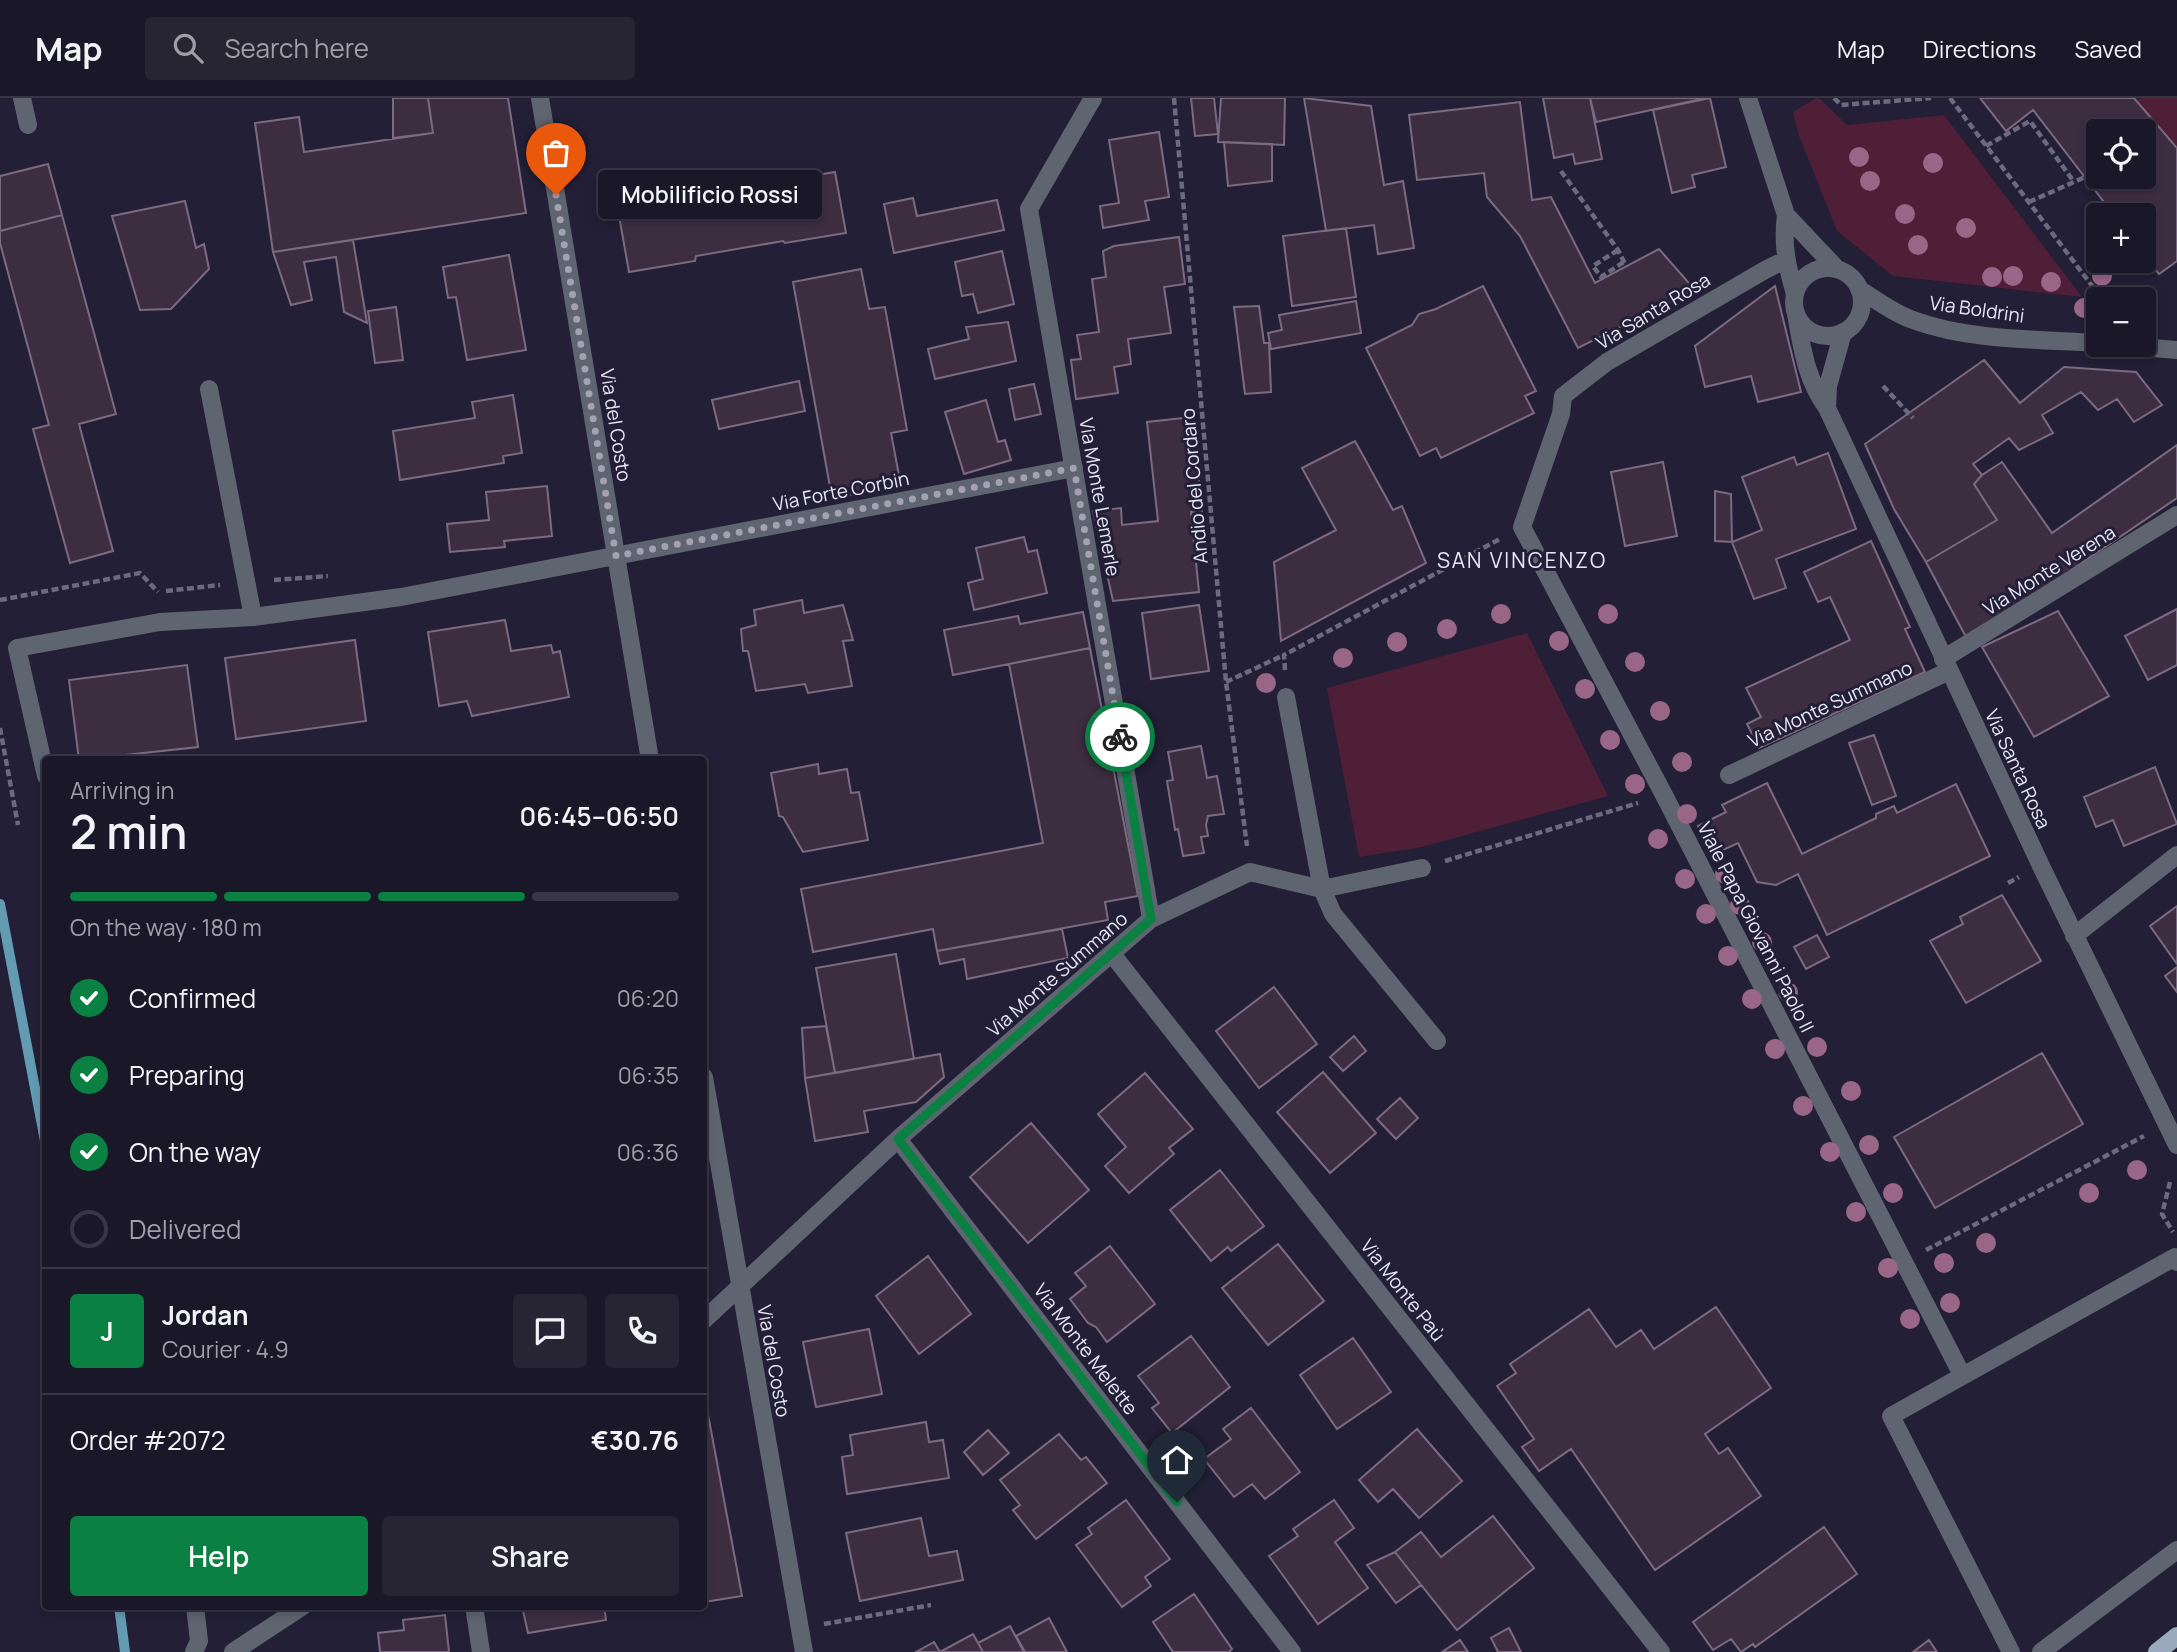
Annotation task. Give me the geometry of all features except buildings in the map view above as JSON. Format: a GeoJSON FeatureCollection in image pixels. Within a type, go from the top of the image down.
{"type":"FeatureCollection","features":[{"type":"Feature","properties":{"kind":"main road"},"geometry":{"type":"LineString","coordinates":[[2157,1652],[2177,1636]]}},
{"type":"Feature","properties":{"kind":"street"},"geometry":{"type":"LineString","coordinates":[[22,98],[28,125]]}},
{"type":"Feature","properties":{"kind":"street","name":"Via del Costo"},"geometry":{"type":"LineString","coordinates":[[540,98],[649,756]]}},
{"type":"Feature","properties":{"kind":"street","name":"Via Monte Lemerle"},"geometry":{"type":"LineString","coordinates":[[1093,98],[1030,209],[1151,919]]}},
{"type":"Feature","properties":{"kind":"street"},"geometry":{"type":"LineString","coordinates":[[1748,98],[1786,215],[1837,270],[1854,280],[1860,289],[1861,309],[1858,318],[1843,332],[1828,386],[1827,408]]}},
{"type":"Feature","properties":{"kind":"street"},"geometry":{"type":"LineString","coordinates":[[1786,215],[1783,234],[1785,260],[1795,294],[1796,314],[1810,331],[1821,335],[1843,332]]}},
{"type":"Feature","properties":{"kind":"street","name":"Via Santa Rosa"},"geometry":{"type":"LineString","coordinates":[[1522,527],[1560,414],[1563,396],[1607,362],[1785,260]]}},
{"type":"Feature","properties":{"kind":"street"},"geometry":{"type":"LineString","coordinates":[[1795,294],[1806,276],[1826,268],[1837,270]]}},
{"type":"Feature","properties":{"kind":"street","name":"Via Boldrini"},"geometry":{"type":"LineString","coordinates":[[1860,289],[1890,310],[1942,330],[2086,342]]}},
{"type":"Feature","properties":{"kind":"street","name":"Via Santa Rosa"},"geometry":{"type":"LineString","coordinates":[[1796,314],[1805,363],[1815,392],[1827,408],[2074,936],[2177,1145]]}},
{"type":"Feature","properties":{"kind":"street"},"geometry":{"type":"LineString","coordinates":[[2156,348],[2177,349]]}},
{"type":"Feature","properties":{"kind":"street"},"geometry":{"type":"LineString","coordinates":[[209,390],[253,617]]}},
{"type":"Feature","properties":{"kind":"street","name":"Via Forte Corbin"},"geometry":{"type":"LineString","coordinates":[[42,759],[16,648],[160,622],[253,617],[401,597],[1074,468]]}},
{"type":"Feature","properties":{"kind":"street","name":"Via Monte Verena"},"geometry":{"type":"LineString","coordinates":[[1946,665],[2177,515]]}},
{"type":"Feature","properties":{"kind":"street","name":"Viale Papa Giovanni Paolo II"},"geometry":{"type":"LineString","coordinates":[[1522,527],[1664,795],[1962,1375]]}},
{"type":"Feature","properties":{"kind":"street","name":"Via Monte Summano"},"geometry":{"type":"LineString","coordinates":[[1729,775],[1946,665]]}},
{"type":"Feature","properties":{"kind":"street"},"geometry":{"type":"LineString","coordinates":[[1286,697],[1322,889],[1333,914],[1437,1041]]}},
{"type":"Feature","properties":{"kind":"street"},"geometry":{"type":"LineString","coordinates":[[2074,936],[2177,855]]}},
{"type":"Feature","properties":{"kind":"street"},"geometry":{"type":"LineString","coordinates":[[1250,872],[1322,889],[1422,868]]}},
{"type":"Feature","properties":{"kind":"street","name":"Via Monte Summano"},"geometry":{"type":"LineString","coordinates":[[707,1317],[898,1139],[1151,919],[1250,872]]}},
{"type":"Feature","properties":{"kind":"street","name":"Via Monte Paù"},"geometry":{"type":"LineString","coordinates":[[1112,954],[1661,1652]]}},
{"type":"Feature","properties":{"kind":"street","name":"Via del Costo"},"geometry":{"type":"LineString","coordinates":[[707,1095],[804,1652]]}},
{"type":"Feature","properties":{"kind":"street","name":"Via Monte Melette"},"geometry":{"type":"LineString","coordinates":[[898,1139],[1292,1652]]}},
{"type":"Feature","properties":{"kind":"street"},"geometry":{"type":"LineString","coordinates":[[2011,1652],[1891,1416],[2176,1259]]}},
{"type":"Feature","properties":{"kind":"street"},"geometry":{"type":"LineString","coordinates":[[2041,1652],[2177,1550]]}},
{"type":"Feature","properties":{"kind":"street"},"geometry":{"type":"LineString","coordinates":[[194,1652],[199,1641],[195,1610]]}},
{"type":"Feature","properties":{"kind":"street"},"geometry":{"type":"LineString","coordinates":[[233,1652],[297,1610]]}},
{"type":"Feature","properties":{"kind":"street"},"geometry":{"type":"LineString","coordinates":[[475,1610],[481,1652]]}},
{"type":"Feature","properties":{"kind":"path","name":"Andio del Cordaro"},"geometry":{"type":"LineString","coordinates":[[1174,98],[1226,682],[1250,872]]}},
{"type":"Feature","properties":{"kind":"path"},"geometry":{"type":"LineString","coordinates":[[1834,98],[1841,105],[1931,98]]}},
{"type":"Feature","properties":{"kind":"path"},"geometry":{"type":"LineString","coordinates":[[1950,98],[2093,287]]}},
{"type":"Feature","properties":{"kind":"path"},"geometry":{"type":"LineString","coordinates":[[1986,146],[2030,121],[2074,181]]}},
{"type":"Feature","properties":{"kind":"path"},"geometry":{"type":"LineString","coordinates":[[1561,171],[1618,250],[1625,264],[1601,277],[1593,266],[1618,250]]}},
{"type":"Feature","properties":{"kind":"path"},"geometry":{"type":"LineString","coordinates":[[2029,202],[2085,177]]}},
{"type":"Feature","properties":{"kind":"path"},"geometry":{"type":"LineString","coordinates":[[1883,386],[1913,418]]}},
{"type":"Feature","properties":{"kind":"path"},"geometry":{"type":"LineString","coordinates":[[1226,682],[1284,655],[1522,527]]}},
{"type":"Feature","properties":{"kind":"path"},"geometry":{"type":"LineString","coordinates":[[0,600],[140,573],[156,592],[331,576]]}},
{"type":"Feature","properties":{"kind":"path"},"geometry":{"type":"LineString","coordinates":[[1284,655],[1286,697]]}},
{"type":"Feature","properties":{"kind":"path"},"geometry":{"type":"LineString","coordinates":[[0,728],[18,825]]}},
{"type":"Feature","properties":{"kind":"path"},"geometry":{"type":"LineString","coordinates":[[1422,868],[1633,804]]}},
{"type":"Feature","properties":{"kind":"path"},"geometry":{"type":"LineString","coordinates":[[1903,1262],[2146,1135]]}},
{"type":"Feature","properties":{"kind":"path"},"geometry":{"type":"LineString","coordinates":[[2170,1182],[2162,1214],[2177,1238],[2176,1259]]}},
{"type":"Feature","properties":{"kind":"path"},"geometry":{"type":"LineString","coordinates":[[817,1625],[931,1605]]}},
{"type":"Feature","properties":{"kind":"shaded area"},"geometry":{"type":"Polygon","coordinates":[[[1816,98],[1847,125],[1944,115],[2082,297],[1893,276],[1837,231],[1799,136],[1793,112],[1816,98]]]}},
{"type":"Feature","properties":{"kind":"shaded area"},"geometry":{"type":"Polygon","coordinates":[[[2140,98],[2177,98],[2177,148],[2156,123],[2156,119],[2152,119],[2137,101],[2140,98]]]}},
{"type":"Feature","properties":{"kind":"shaded area"},"geometry":{"type":"Polygon","coordinates":[[[1527,633],[1608,796],[1422,847],[1359,857],[1327,688],[1527,633]]]}},
{"type":"Feature","properties":{"kind":"waterway"},"geometry":{"type":"LineString","coordinates":[[0,904],[42,1125]]}},
{"type":"Feature","properties":{"kind":"waterway"},"geometry":{"type":"LineString","coordinates":[[120,1610],[125,1652]]}},
{"type":"Feature","properties":{"kind":"way so far"},"geometry":{"type":"LineString","coordinates":[[556,195],[616,556],[1074,468],[1120,737]]}},
{"type":"Feature","properties":{"kind":"place","name":"Mobilificio Rossi"},"geometry":{"type":"Point","coordinates":[556,195]}},
{"type":"Feature","properties":{"kind":"district","name":"SAN VINCENZO"},"geometry":{"type":"Point","coordinates":[1522,560]}},
{"type":"Feature","properties":{"kind":"route"},"geometry":{"type":"LineString","coordinates":[[1120,737],[1151,919],[898,1139],[1177,1502]]}}]}
